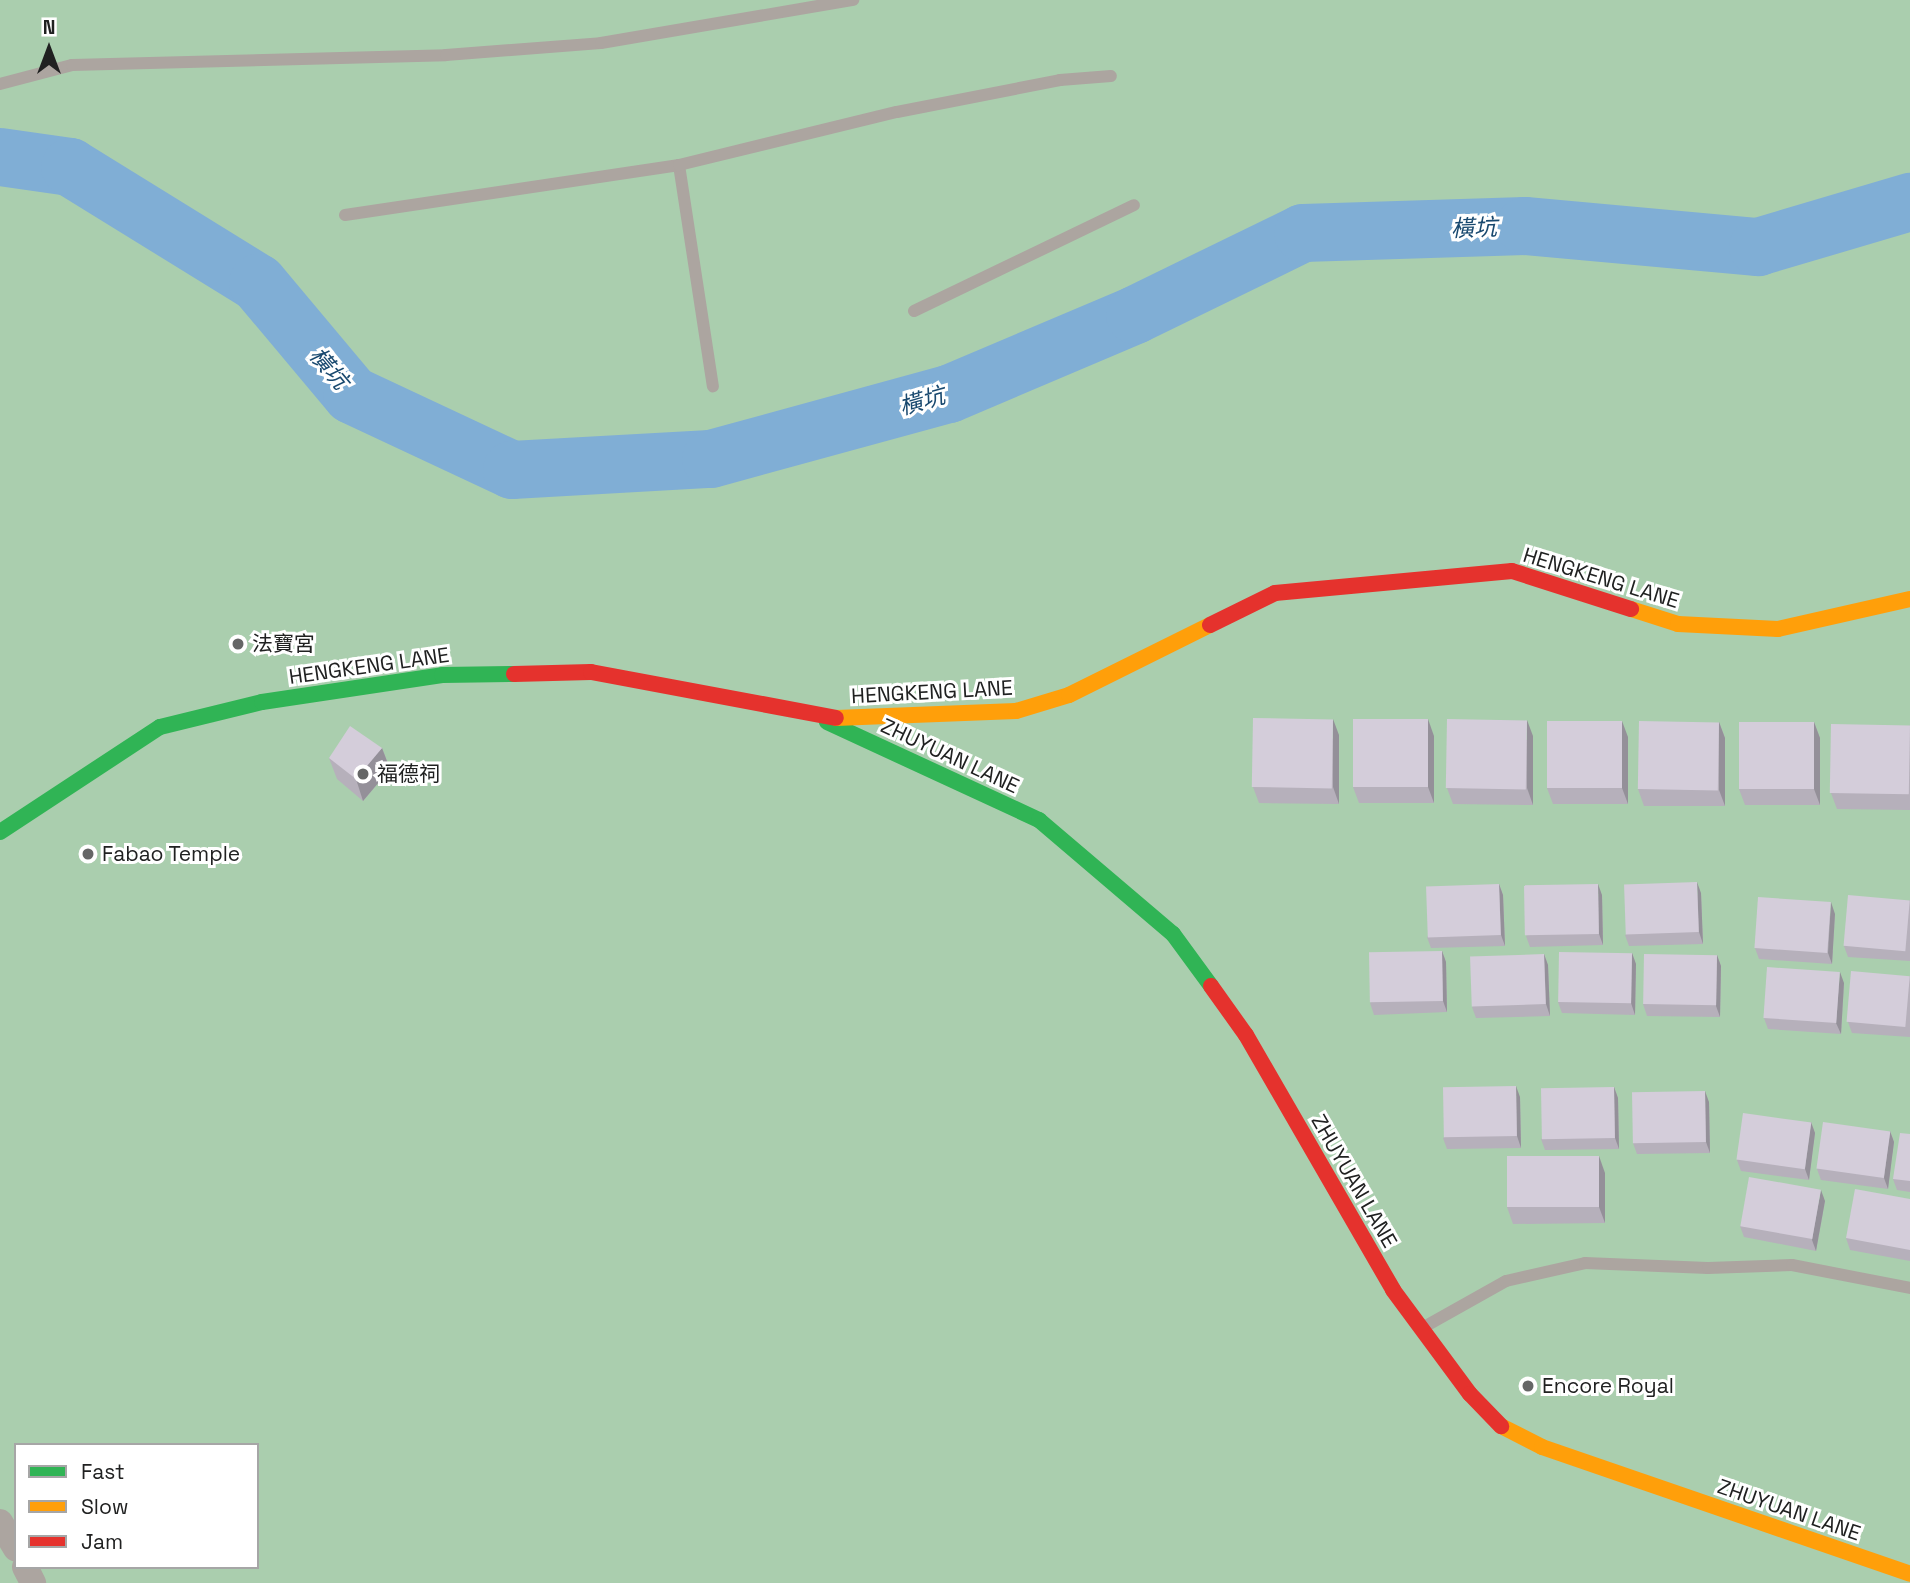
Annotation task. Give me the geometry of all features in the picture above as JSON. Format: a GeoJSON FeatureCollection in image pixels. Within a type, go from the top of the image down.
{"type":"FeatureCollection","features":[{"type":"Feature","properties":{"kind":"street","name":"HENGKENG LANE"},"geometry":{"type":"LineString","coordinates":[[0,832],[160,727],[262,702],[442,675],[591,672],[819,718],[1016,711],[1069,695],[1275,593],[1368,582],[1513,571],[1678,624],[1778,629],[1910,599]]}},
{"type":"Feature","properties":{"kind":"street","name":"ZHUYUAN LANE"},"geometry":{"type":"LineString","coordinates":[[819,718],[1039,821],[1173,934],[1246,1035],[1420,1328],[1469,1394],[1499,1425],[1532,1441],[1910,1574]]}},
{"type":"Feature","properties":{"kind":"street"},"geometry":{"type":"LineString","coordinates":[[0,1521],[14,1546]]}},
{"type":"Feature","properties":{"kind":"lane"},"geometry":{"type":"LineString","coordinates":[[0,84],[72,65],[446,55],[601,43],[853,0]]}},
{"type":"Feature","properties":{"kind":"lane"},"geometry":{"type":"LineString","coordinates":[[345,215],[679,165],[897,112],[1060,80],[1111,76]]}},
{"type":"Feature","properties":{"kind":"lane"},"geometry":{"type":"LineString","coordinates":[[679,165],[713,386]]}},
{"type":"Feature","properties":{"kind":"lane"},"geometry":{"type":"LineString","coordinates":[[914,312],[1134,205]]}},
{"type":"Feature","properties":{"kind":"lane"},"geometry":{"type":"LineString","coordinates":[[1420,1328],[1506,1281],[1585,1263],[1708,1268],[1792,1265],[1910,1288]]}},
{"type":"Feature","properties":{"kind":"green space"},"geometry":{"type":"Polygon","coordinates":[[[0,0],[1910,0],[1910,1583],[0,1583],[0,0]]]}},
{"type":"Feature","properties":{"kind":"building"},"geometry":{"type":"Polygon","coordinates":[[[1253,718],[1333,719],[1332,788],[1252,787],[1253,718]]]}},
{"type":"Feature","properties":{"kind":"building"},"geometry":{"type":"Polygon","coordinates":[[[1353,719],[1428,719],[1428,787],[1353,787],[1353,719]]]}},
{"type":"Feature","properties":{"kind":"building"},"geometry":{"type":"Polygon","coordinates":[[[1447,719],[1527,720],[1526,789],[1446,788],[1447,719]]]}},
{"type":"Feature","properties":{"kind":"building"},"geometry":{"type":"Polygon","coordinates":[[[1547,721],[1622,721],[1622,788],[1547,788],[1547,721]]]}},
{"type":"Feature","properties":{"kind":"building"},"geometry":{"type":"Polygon","coordinates":[[[1639,721],[1719,722],[1718,790],[1638,789],[1639,721]]]}},
{"type":"Feature","properties":{"kind":"building"},"geometry":{"type":"Polygon","coordinates":[[[1739,722],[1814,722],[1814,789],[1739,789],[1739,722]]]}},
{"type":"Feature","properties":{"kind":"building"},"geometry":{"type":"Polygon","coordinates":[[[1831,724],[1910,725],[1909,794],[1830,793],[1831,724]]]}},
{"type":"Feature","properties":{"kind":"building"},"geometry":{"type":"Polygon","coordinates":[[[350,726],[382,748],[356,779],[329,758],[350,726]]]}},
{"type":"Feature","properties":{"kind":"building"},"geometry":{"type":"Polygon","coordinates":[[[1697,882],[1699,932],[1626,935],[1624,885],[1697,882]]]}},
{"type":"Feature","properties":{"kind":"building"},"geometry":{"type":"Polygon","coordinates":[[[1499,884],[1501,935],[1428,938],[1426,887],[1499,884]]]}},
{"type":"Feature","properties":{"kind":"building"},"geometry":{"type":"Polygon","coordinates":[[[1598,884],[1599,934],[1525,935],[1524,885],[1598,884]]]}},
{"type":"Feature","properties":{"kind":"building"},"geometry":{"type":"Polygon","coordinates":[[[1848,895],[1910,900],[1905,951],[1844,946],[1848,895]]]}},
{"type":"Feature","properties":{"kind":"building"},"geometry":{"type":"Polygon","coordinates":[[[1758,897],[1831,902],[1827,953],[1754,948],[1758,897]]]}},
{"type":"Feature","properties":{"kind":"building"},"geometry":{"type":"Polygon","coordinates":[[[1442,951],[1443,1001],[1370,1002],[1369,952],[1442,951]]]}},
{"type":"Feature","properties":{"kind":"building"},"geometry":{"type":"Polygon","coordinates":[[[1559,952],[1632,953],[1631,1003],[1558,1002],[1559,952]]]}},
{"type":"Feature","properties":{"kind":"building"},"geometry":{"type":"Polygon","coordinates":[[[1544,954],[1546,1004],[1472,1007],[1470,957],[1544,954]]]}},
{"type":"Feature","properties":{"kind":"building"},"geometry":{"type":"Polygon","coordinates":[[[1644,954],[1717,955],[1716,1005],[1643,1004],[1644,954]]]}},
{"type":"Feature","properties":{"kind":"building"},"geometry":{"type":"Polygon","coordinates":[[[1767,967],[1840,972],[1836,1023],[1763,1018],[1767,967]]]}},
{"type":"Feature","properties":{"kind":"building"},"geometry":{"type":"Polygon","coordinates":[[[1851,971],[1910,976],[1905,1027],[1847,1022],[1851,971]]]}},
{"type":"Feature","properties":{"kind":"building"},"geometry":{"type":"Polygon","coordinates":[[[1516,1086],[1517,1136],[1444,1137],[1443,1087],[1516,1086]]]}},
{"type":"Feature","properties":{"kind":"building"},"geometry":{"type":"Polygon","coordinates":[[[1614,1087],[1615,1138],[1542,1139],[1541,1088],[1614,1087]]]}},
{"type":"Feature","properties":{"kind":"building"},"geometry":{"type":"Polygon","coordinates":[[[1705,1091],[1706,1142],[1633,1143],[1632,1092],[1705,1091]]]}},
{"type":"Feature","properties":{"kind":"building"},"geometry":{"type":"Polygon","coordinates":[[[1743,1113],[1811,1123],[1805,1169],[1736,1160],[1743,1113]]]}},
{"type":"Feature","properties":{"kind":"building"},"geometry":{"type":"Polygon","coordinates":[[[1823,1122],[1890,1131],[1884,1178],[1816,1169],[1823,1122]]]}},
{"type":"Feature","properties":{"kind":"building"},"geometry":{"type":"Polygon","coordinates":[[[1900,1133],[1910,1134],[1910,1181],[1893,1179],[1900,1133]]]}},
{"type":"Feature","properties":{"kind":"building"},"geometry":{"type":"Polygon","coordinates":[[[1507,1156],[1599,1156],[1599,1207],[1507,1207],[1507,1156]]]}},
{"type":"Feature","properties":{"kind":"building"},"geometry":{"type":"Polygon","coordinates":[[[1749,1177],[1821,1190],[1812,1239],[1740,1226],[1749,1177]]]}},
{"type":"Feature","properties":{"kind":"building"},"geometry":{"type":"Polygon","coordinates":[[[1855,1189],[1910,1199],[1910,1250],[1846,1238],[1855,1189]]]}},
{"type":"Feature","properties":{"kind":"waterway","name":"橫坑"},"geometry":{"type":"LineString","coordinates":[[0,157],[70,167],[258,283],[352,395],[512,470],[711,459],[949,394],[1135,315],[1303,233],[1525,226],[1758,247],[1910,202]]}},
{"type":"Feature","properties":{"kind":"traffic: fast"},"geometry":{"type":"LineString","coordinates":[[0,832],[160,727],[262,702],[442,675],[514,674]]}},
{"type":"Feature","properties":{"kind":"traffic: fast"},"geometry":{"type":"LineString","coordinates":[[827,722],[1039,820],[1173,934],[1211,986]]}},
{"type":"Feature","properties":{"kind":"traffic: slow"},"geometry":{"type":"LineString","coordinates":[[1631,609],[1678,624],[1778,629],[1910,599]]}},
{"type":"Feature","properties":{"kind":"traffic: slow"},"geometry":{"type":"LineString","coordinates":[[836,718],[1016,711],[1069,695],[1210,625]]}},
{"type":"Feature","properties":{"kind":"traffic: slow"},"geometry":{"type":"LineString","coordinates":[[1501,1426],[1542,1447],[1910,1574]]}},
{"type":"Feature","properties":{"kind":"traffic: jam"},"geometry":{"type":"LineString","coordinates":[[1210,625],[1275,593],[1512,571],[1631,609]]}},
{"type":"Feature","properties":{"kind":"traffic: jam"},"geometry":{"type":"LineString","coordinates":[[514,674],[591,672],[836,718]]}},
{"type":"Feature","properties":{"kind":"traffic: jam"},"geometry":{"type":"LineString","coordinates":[[1211,986],[1246,1035],[1393,1290],[1470,1394],[1501,1426]]}},
{"type":"Feature","properties":{"kind":"place","name":"法寶宮"},"geometry":{"type":"Point","coordinates":[238,644]}},
{"type":"Feature","properties":{"kind":"place","name":"福德祠"},"geometry":{"type":"Point","coordinates":[363,774]}},
{"type":"Feature","properties":{"kind":"place","name":"Fabao Temple"},"geometry":{"type":"Point","coordinates":[88,854]}},
{"type":"Feature","properties":{"kind":"place","name":"Encore Royal"},"geometry":{"type":"Point","coordinates":[1528,1386]}}]}
